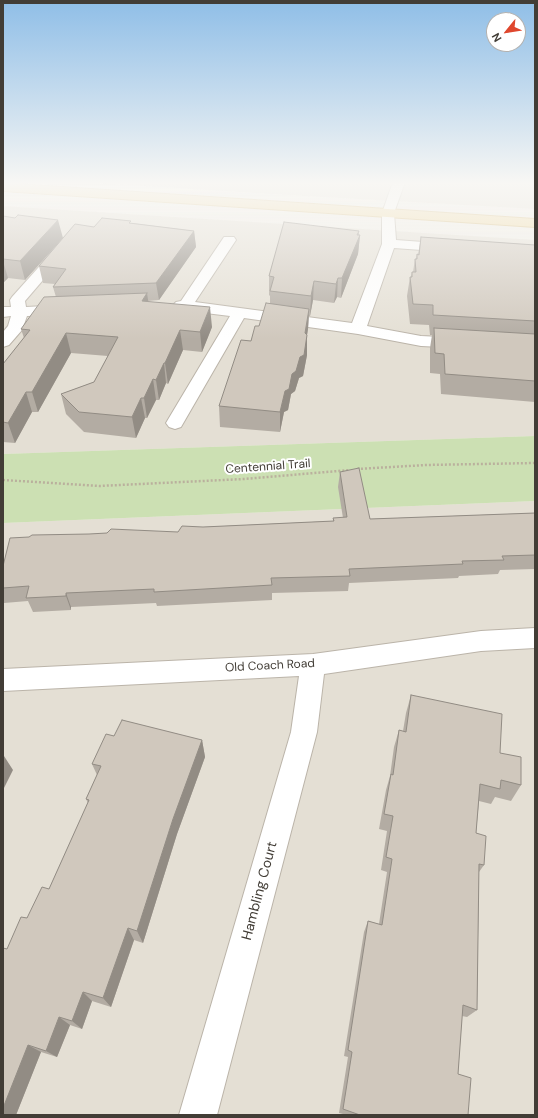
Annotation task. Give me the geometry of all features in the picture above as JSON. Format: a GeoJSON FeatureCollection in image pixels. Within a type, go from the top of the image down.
{"type":"FeatureCollection","features":[{"type":"Feature","properties":{"kind":"street"},"geometry":{"type":"LineString","coordinates":[[358,329],[389,244],[389,234]]}},
{"type":"Feature","properties":{"kind":"street"},"geometry":{"type":"LineString","coordinates":[[186,305],[229,240]]}},
{"type":"Feature","properties":{"kind":"street"},"geometry":{"type":"LineString","coordinates":[[3,342],[16,327],[20,312],[17,300],[70,241]]}},
{"type":"Feature","properties":{"kind":"street"},"geometry":{"type":"LineString","coordinates":[[389,244],[464,249]]}},
{"type":"Feature","properties":{"kind":"street"},"geometry":{"type":"LineString","coordinates":[[163,306],[186,305],[358,329],[421,341],[473,344]]}},
{"type":"Feature","properties":{"kind":"street"},"geometry":{"type":"LineString","coordinates":[[3,312],[80,310]]}},
{"type":"Feature","properties":{"kind":"street"},"geometry":{"type":"LineString","coordinates":[[175,423],[240,312]]}},
{"type":"Feature","properties":{"kind":"street","name":"Old Coach Road"},"geometry":{"type":"LineString","coordinates":[[3,680],[313,665],[481,641],[535,638]]}},
{"type":"Feature","properties":{"kind":"street","name":"Hambling Court"},"geometry":{"type":"LineString","coordinates":[[198,1115],[304,732],[313,665]]}},
{"type":"Feature","properties":{"kind":"path","name":"Centennial Trail"},"geometry":{"type":"LineString","coordinates":[[3,480],[99,486],[244,479],[426,465],[535,463]]}},
{"type":"Feature","properties":{"kind":"shaded area"},"geometry":{"type":"Polygon","coordinates":[[[3,234],[444,234],[535,240],[535,436],[3,454],[3,234]]]}},
{"type":"Feature","properties":{"kind":"shaded area"},"geometry":{"type":"Polygon","coordinates":[[[535,501],[535,1115],[3,1115],[3,523],[535,501]]]}},
{"type":"Feature","properties":{"kind":"green space"},"geometry":{"type":"Polygon","coordinates":[[[535,436],[535,501],[3,523],[3,454],[535,436]]]}},
{"type":"Feature","properties":{"kind":"building"},"geometry":{"type":"Polygon","coordinates":[[[3,234],[45,234],[20,261],[3,259],[3,234]]]}},
{"type":"Feature","properties":{"kind":"building"},"geometry":{"type":"Polygon","coordinates":[[[66,234],[192,234],[156,283],[53,287],[66,269],[39,266],[66,234]]]}},
{"type":"Feature","properties":{"kind":"building"},"geometry":{"type":"Polygon","coordinates":[[[281,234],[360,235],[342,278],[338,278],[336,284],[314,281],[311,296],[270,291],[274,277],[269,276],[281,234]]]}},
{"type":"Feature","properties":{"kind":"building"},"geometry":{"type":"Polygon","coordinates":[[[421,237],[535,245],[535,321],[433,315],[433,305],[413,304],[410,277],[412,277],[412,272],[416,272],[415,259],[417,259],[417,254],[419,255],[421,237]]]}},
{"type":"Feature","properties":{"kind":"building"},"geometry":{"type":"Polygon","coordinates":[[[147,293],[142,301],[210,307],[200,332],[180,330],[156,380],[153,379],[144,398],[141,398],[132,417],[79,412],[61,394],[94,382],[118,337],[66,333],[32,392],[26,392],[8,423],[3,422],[3,364],[30,330],[21,329],[44,297],[147,293]]]}},
{"type":"Feature","properties":{"kind":"building"},"geometry":{"type":"Polygon","coordinates":[[[266,303],[309,309],[305,333],[307,335],[304,355],[300,357],[296,371],[292,374],[289,389],[285,391],[280,412],[219,406],[241,340],[251,341],[255,326],[259,326],[266,303]]]}},
{"type":"Feature","properties":{"kind":"building"},"geometry":{"type":"Polygon","coordinates":[[[434,328],[535,334],[535,381],[445,374],[444,354],[435,353],[434,328]]]}},
{"type":"Feature","properties":{"kind":"building"},"geometry":{"type":"Polygon","coordinates":[[[359,468],[370,519],[535,513],[535,555],[502,556],[504,560],[462,561],[463,564],[349,569],[350,576],[271,578],[272,585],[154,592],[154,589],[66,593],[66,596],[26,598],[29,586],[3,588],[3,566],[10,538],[29,537],[32,535],[107,533],[111,529],[178,532],[182,526],[203,527],[334,521],[333,518],[347,517],[340,472],[359,468]]]}},
{"type":"Feature","properties":{"kind":"building"},"geometry":{"type":"Polygon","coordinates":[[[411,695],[502,714],[500,753],[521,757],[521,785],[501,780],[500,789],[480,784],[476,833],[486,836],[484,865],[479,864],[477,1010],[463,1005],[458,1074],[471,1078],[468,1115],[360,1115],[343,1109],[352,1052],[348,1050],[368,921],[382,925],[392,859],[386,857],[393,816],[384,814],[391,774],[393,775],[399,730],[406,732],[411,695]]]}},
{"type":"Feature","properties":{"kind":"building"},"geometry":{"type":"Polygon","coordinates":[[[122,720],[202,740],[173,819],[137,931],[128,928],[103,998],[83,992],[72,1021],[59,1017],[46,1051],[28,1045],[3,1108],[3,948],[7,949],[21,917],[27,918],[42,887],[49,889],[89,800],[86,799],[101,766],[92,764],[106,734],[114,736],[122,720]]]}}]}
